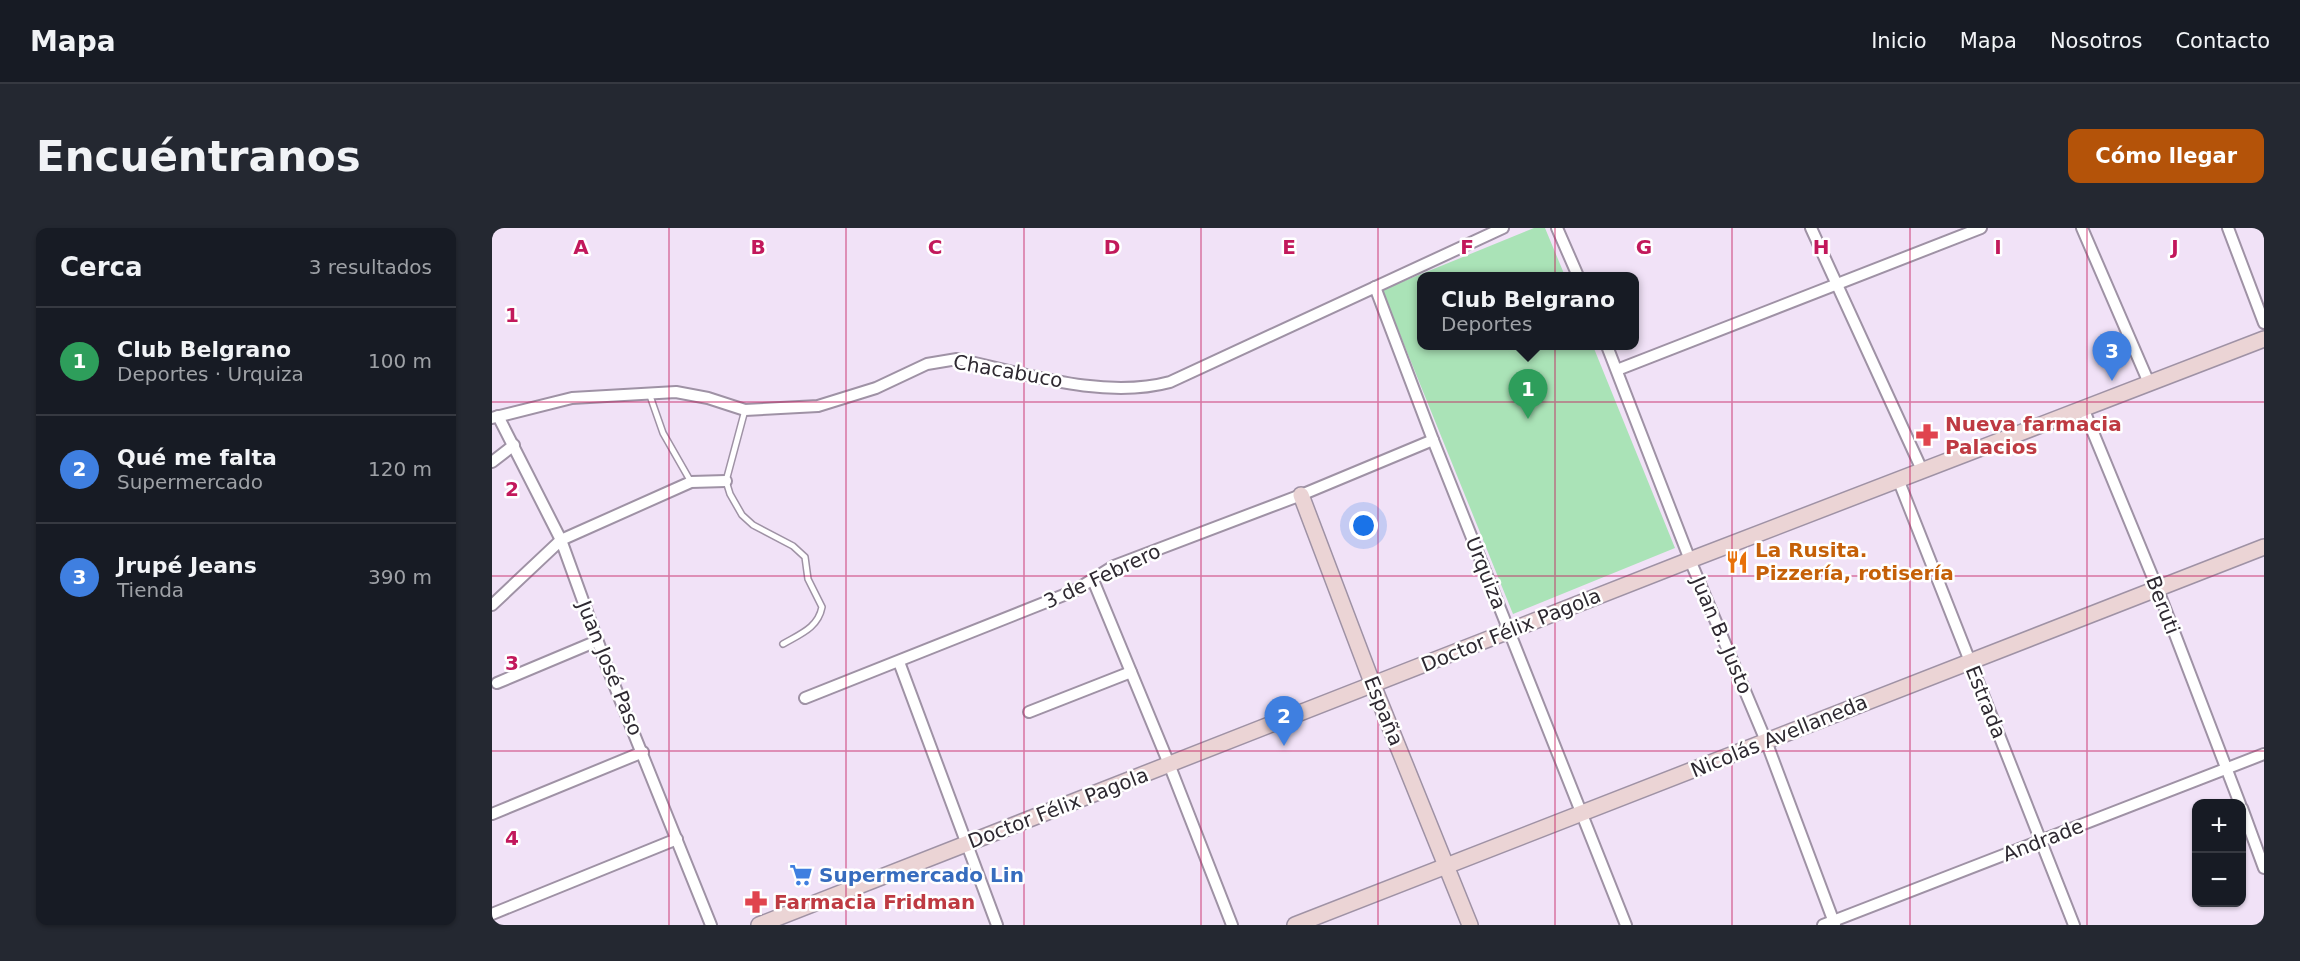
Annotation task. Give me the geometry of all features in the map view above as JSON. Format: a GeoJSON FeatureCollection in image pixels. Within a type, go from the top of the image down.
{"type":"FeatureCollection","features":[{"type":"Feature","properties":{"kind":"street","name":"Chacabuco"},"geometry":{"type":"LineString","coordinates":[[495,417],[572,398],[649,393],[693,394],[745,410],[818,406],[876,388],[927,364],[957,359],[1110,388],[1152,387],[1170,382],[1503,228]]}},
{"type":"Feature","properties":{"kind":"street"},"geometry":{"type":"LineString","coordinates":[[1557,228],[1576,272]]}},
{"type":"Feature","properties":{"kind":"street"},"geometry":{"type":"LineString","coordinates":[[1811,228],[1922,470]]}},
{"type":"Feature","properties":{"kind":"street"},"geometry":{"type":"LineString","coordinates":[[1617,370],[1981,228]]}},
{"type":"Feature","properties":{"kind":"street"},"geometry":{"type":"LineString","coordinates":[[2082,228],[2149,383]]}},
{"type":"Feature","properties":{"kind":"street"},"geometry":{"type":"LineString","coordinates":[[2228,228],[2264,323]]}},
{"type":"Feature","properties":{"kind":"street","name":"Urquiza"},"geometry":{"type":"LineString","coordinates":[[1375,286],[1433,440],[1626,925]]}},
{"type":"Feature","properties":{"kind":"street","name":"Doctor Félix Pagola"},"geometry":{"type":"LineString","coordinates":[[759,925],[1690,560],[2264,339]]}},
{"type":"Feature","properties":{"kind":"street","name":"Juan B. Justo"},"geometry":{"type":"LineString","coordinates":[[1609,350],[1690,560],[1766,741],[1830,924]]}},
{"type":"Feature","properties":{"kind":"street","name":"Beruti"},"geometry":{"type":"LineString","coordinates":[[2083,408],[2238,799]]}},
{"type":"Feature","properties":{"kind":"street","name":"Juan José Paso"},"geometry":{"type":"LineString","coordinates":[[495,417],[514,445],[561,540],[597,640],[711,925]]}},
{"type":"Feature","properties":{"kind":"street","name":"3 de Febrero"},"geometry":{"type":"LineString","coordinates":[[805,698],[1074,591],[1113,566],[1301,495],[1433,440]]}},
{"type":"Feature","properties":{"kind":"street"},"geometry":{"type":"LineString","coordinates":[[492,462],[514,445]]}},
{"type":"Feature","properties":{"kind":"street","name":"Estrada"},"geometry":{"type":"LineString","coordinates":[[1898,480],[2074,925]]}},
{"type":"Feature","properties":{"kind":"street"},"geometry":{"type":"LineString","coordinates":[[492,605],[561,540],[691,482],[726,482]]}},
{"type":"Feature","properties":{"kind":"street","name":"España"},"geometry":{"type":"LineString","coordinates":[[1301,495],[1373,685],[1470,925]]}},
{"type":"Feature","properties":{"kind":"street","name":"Nicolás Avellaneda"},"geometry":{"type":"LineString","coordinates":[[1295,925],[2264,547]]}},
{"type":"Feature","properties":{"kind":"street"},"geometry":{"type":"LineString","coordinates":[[1093,580],[1232,925]]}},
{"type":"Feature","properties":{"kind":"street"},"geometry":{"type":"LineString","coordinates":[[496,683],[597,640]]}},
{"type":"Feature","properties":{"kind":"street"},"geometry":{"type":"LineString","coordinates":[[899,662],[997,925]]}},
{"type":"Feature","properties":{"kind":"street"},"geometry":{"type":"LineString","coordinates":[[1029,712],[1131,672]]}},
{"type":"Feature","properties":{"kind":"street"},"geometry":{"type":"LineString","coordinates":[[492,814],[643,752]]}},
{"type":"Feature","properties":{"kind":"street","name":"Andrade"},"geometry":{"type":"LineString","coordinates":[[1830,924],[2264,754]]}},
{"type":"Feature","properties":{"kind":"street"},"geometry":{"type":"LineString","coordinates":[[2246,821],[2264,868]]}},
{"type":"Feature","properties":{"kind":"street"},"geometry":{"type":"LineString","coordinates":[[492,914],[677,840]]}},
{"type":"Feature","properties":{"kind":"lane"},"geometry":{"type":"LineString","coordinates":[[649,393],[663,433],[691,482]]}},
{"type":"Feature","properties":{"kind":"lane"},"geometry":{"type":"LineString","coordinates":[[745,410],[726,482],[742,514],[753,525],[793,546],[805,557],[808,579],[822,607],[815,623],[783,644]]}},
{"type":"Feature","properties":{"kind":"green space"},"geometry":{"type":"Polygon","coordinates":[[[1534,228],[1545,228],[1563,272],[1426,272],[1534,228]]]}},
{"type":"Feature","properties":{"kind":"green space"},"geometry":{"type":"Polygon","coordinates":[[[1417,276],[1417,350],[1595,350],[1675,548],[1513,614],[1382,290],[1417,276]]]}},
{"type":"Feature","properties":{"kind":"place","name":"Jrupé Jeans"},"geometry":{"type":"Point","coordinates":[2112,381]}},
{"type":"Feature","properties":{"kind":"place","name":"Club Belgrano"},"geometry":{"type":"Point","coordinates":[1528,419]}},
{"type":"Feature","properties":{"kind":"place","name":"Nueva farmacia Palacios"},"geometry":{"type":"Point","coordinates":[1927,435]}},
{"type":"Feature","properties":{"kind":"place","name":"La Rusita. Pizzería, rotisería"},"geometry":{"type":"Point","coordinates":[1737,562]}},
{"type":"Feature","properties":{"kind":"place","name":"Qué me falta"},"geometry":{"type":"Point","coordinates":[1284,746]}},
{"type":"Feature","properties":{"kind":"place","name":"Supermercado Lin"},"geometry":{"type":"Point","coordinates":[801,875]}},
{"type":"Feature","properties":{"kind":"place","name":"Farmacia Fridman"},"geometry":{"type":"Point","coordinates":[756,902]}}]}
